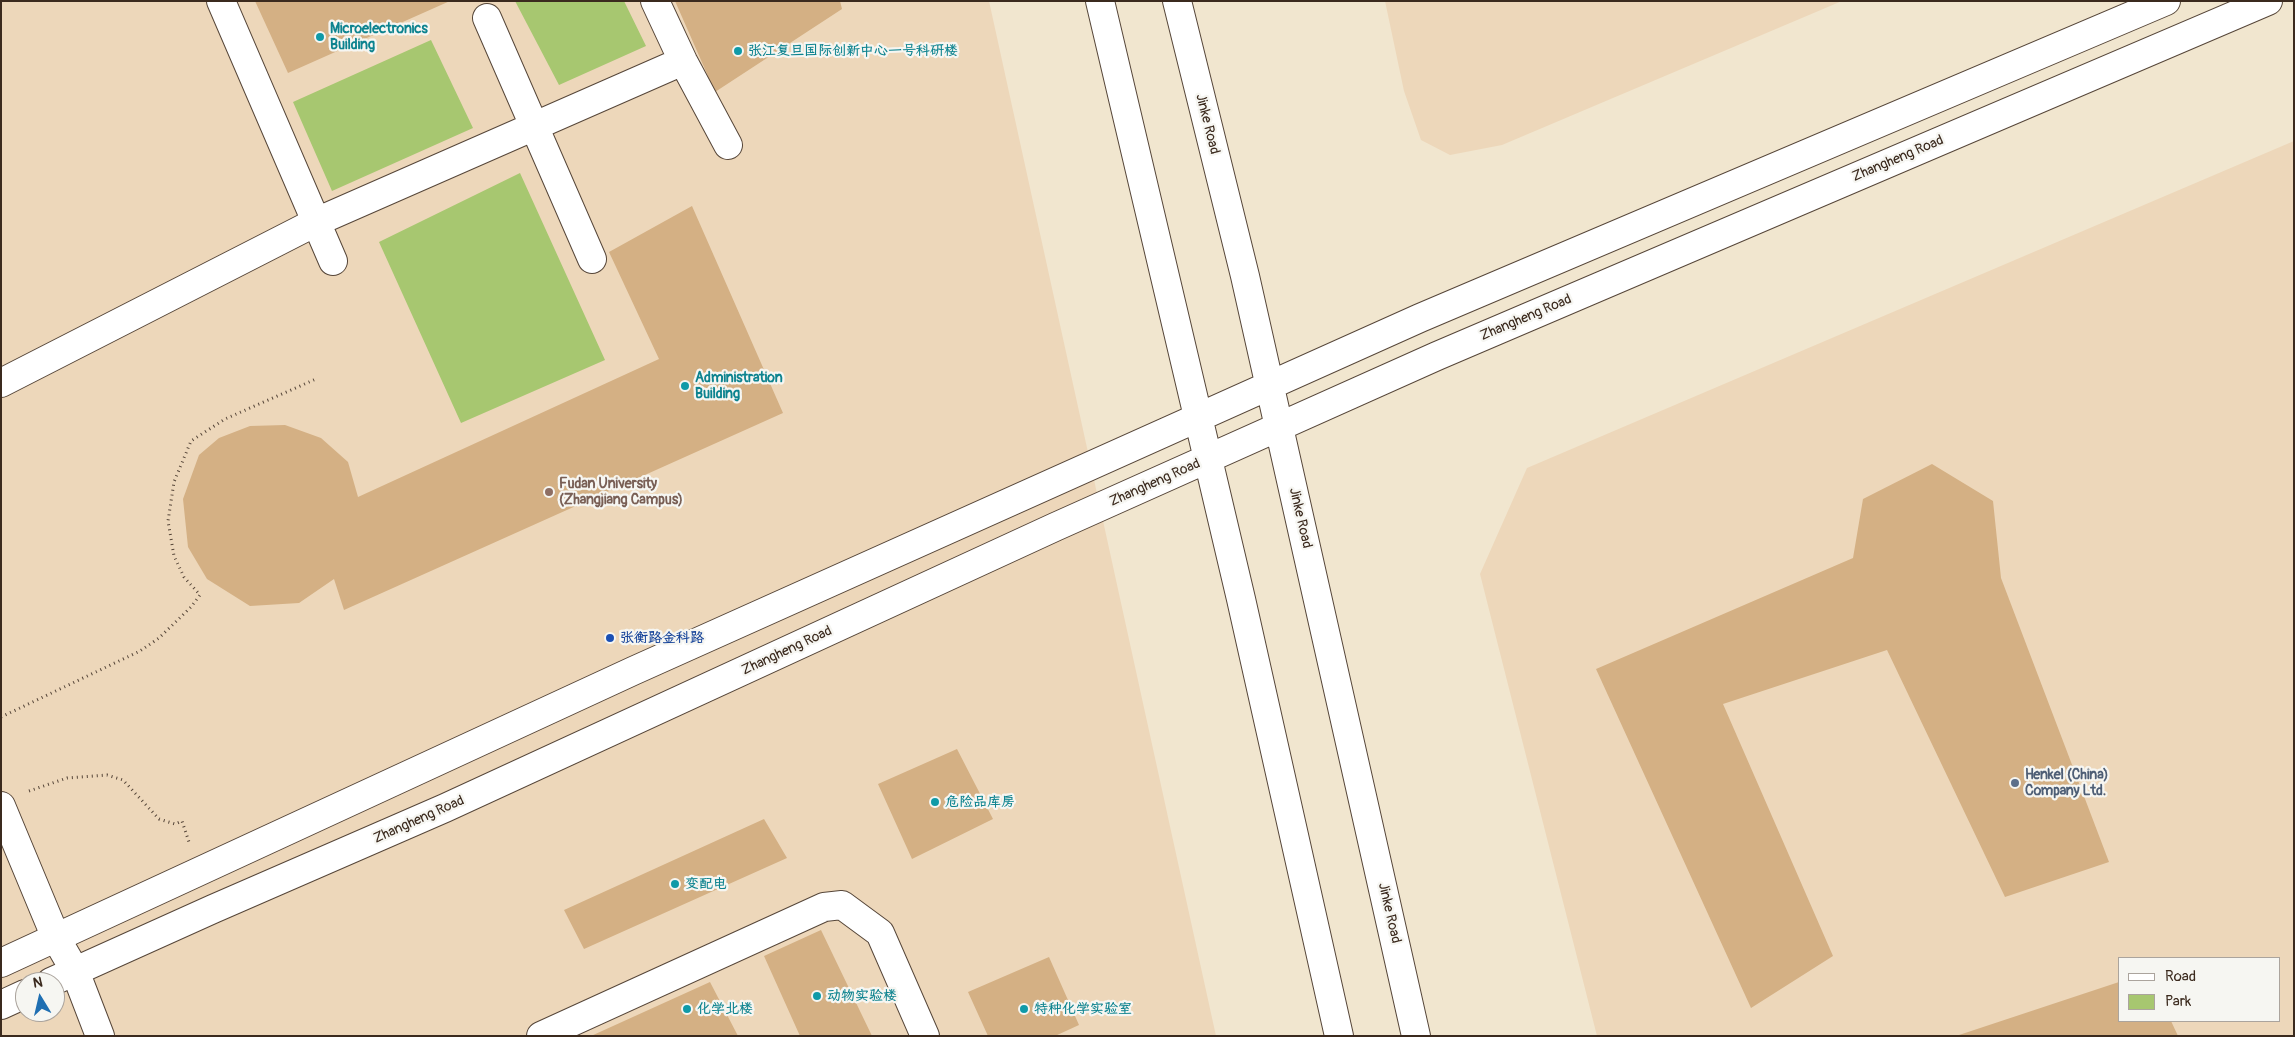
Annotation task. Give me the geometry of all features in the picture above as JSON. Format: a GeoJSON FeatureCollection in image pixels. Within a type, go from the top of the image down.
{"type":"FeatureCollection","features":[{"type":"Feature","properties":{"kind":"main road"},"geometry":{"type":"LineString","coordinates":[[221,1],[333,262]]}},
{"type":"Feature","properties":{"kind":"main road"},"geometry":{"type":"LineString","coordinates":[[655,1],[683,61],[728,145]]}},
{"type":"Feature","properties":{"kind":"main road"},"geometry":{"type":"LineString","coordinates":[[1100,1],[1208,459],[1339,1036]]}},
{"type":"Feature","properties":{"kind":"main road","name":"Jinke Road"},"geometry":{"type":"LineString","coordinates":[[1177,1],[1279,427],[1416,1036]]}},
{"type":"Feature","properties":{"kind":"main road"},"geometry":{"type":"LineString","coordinates":[[1,963],[642,667],[1269,385],[1420,318],[2166,1]]}},
{"type":"Feature","properties":{"kind":"main road","name":"Zhangheng Road"},"geometry":{"type":"LineString","coordinates":[[65,976],[446,808],[1055,527],[1446,352],[2268,1]]}},
{"type":"Feature","properties":{"kind":"main road"},"geometry":{"type":"LineString","coordinates":[[486,18],[592,259]]}},
{"type":"Feature","properties":{"kind":"main road"},"geometry":{"type":"LineString","coordinates":[[1,383],[316,222],[683,61]]}},
{"type":"Feature","properties":{"kind":"main road"},"geometry":{"type":"LineString","coordinates":[[11,800],[56,938],[75,971],[100,1036]]}},
{"type":"Feature","properties":{"kind":"main road"},"geometry":{"type":"LineString","coordinates":[[541,1036],[824,906],[842,905],[880,933],[925,1036]]}},
{"type":"Feature","properties":{"kind":"main road"},"geometry":{"type":"LineString","coordinates":[[1,1005],[15,999]]}},
{"type":"Feature","properties":{"kind":"path"},"geometry":{"type":"LineString","coordinates":[[1,717],[140,651],[159,638],[192,608],[200,595],[184,577],[174,556],[168,521],[174,482],[191,441],[225,419],[316,379]]}},
{"type":"Feature","properties":{"kind":"path"},"geometry":{"type":"LineString","coordinates":[[11,800],[67,778],[107,775],[122,780],[159,818],[175,824],[182,821],[198,872]]}},
{"type":"Feature","properties":{"kind":"shaded area","name":"Fudan University (Zhangjiang Campus)"},"geometry":{"type":"Polygon","coordinates":[[[1,1],[989,1],[1216,1036],[1,1036],[1,1]]]}},
{"type":"Feature","properties":{"kind":"shaded area"},"geometry":{"type":"Polygon","coordinates":[[[1385,1],[1842,1],[1502,145],[1450,155],[1421,140],[1404,91],[1385,1]]]}},
{"type":"Feature","properties":{"kind":"shaded area"},"geometry":{"type":"Polygon","coordinates":[[[2294,141],[2294,1036],[1597,1036],[1480,574],[1527,468],[2294,141]]]}},
{"type":"Feature","properties":{"kind":"green space"},"geometry":{"type":"Polygon","coordinates":[[[515,1],[624,1],[646,46],[559,85],[515,1]]]}},
{"type":"Feature","properties":{"kind":"green space"},"geometry":{"type":"Polygon","coordinates":[[[431,40],[473,128],[332,191],[293,102],[431,40]]]}},
{"type":"Feature","properties":{"kind":"green space"},"geometry":{"type":"Polygon","coordinates":[[[520,173],[605,360],[461,423],[379,242],[520,173]]]}},
{"type":"Feature","properties":{"kind":"building","name":"Microelectronics Building"},"geometry":{"type":"Polygon","coordinates":[[[255,1],[450,1],[288,73],[255,1]]]}},
{"type":"Feature","properties":{"kind":"building","name":"张江复旦国际创新中心一号科研楼"},"geometry":{"type":"Polygon","coordinates":[[[675,1],[840,1],[842,9],[715,92],[675,1]]]}},
{"type":"Feature","properties":{"kind":"building","name":"Administration Building"},"geometry":{"type":"Polygon","coordinates":[[[692,206],[783,413],[344,610],[334,579],[299,603],[250,606],[207,579],[188,547],[183,499],[199,455],[219,438],[250,426],[285,425],[321,438],[348,462],[358,497],[659,359],[609,252],[692,206]]]}},
{"type":"Feature","properties":{"kind":"building","name":"Henkel (China) Company Ltd."},"geometry":{"type":"Polygon","coordinates":[[[1932,464],[1993,501],[2001,578],[2109,862],[2005,897],[1887,650],[1723,704],[1833,956],[1751,1008],[1596,669],[1853,558],[1863,499],[1932,464]]]}},
{"type":"Feature","properties":{"kind":"building","name":"危险品库房"},"geometry":{"type":"Polygon","coordinates":[[[957,749],[993,819],[912,859],[878,784],[957,749]]]}},
{"type":"Feature","properties":{"kind":"building","name":"变配电"},"geometry":{"type":"Polygon","coordinates":[[[764,819],[787,858],[584,949],[564,910],[764,819]]]}},
{"type":"Feature","properties":{"kind":"building","name":"动物实验楼"},"geometry":{"type":"Polygon","coordinates":[[[821,930],[872,1036],[800,1036],[764,956],[821,930]]]}},
{"type":"Feature","properties":{"kind":"building","name":"特种化学实验室"},"geometry":{"type":"Polygon","coordinates":[[[1049,957],[1079,1025],[1055,1036],[988,1036],[968,992],[1049,957]]]}},
{"type":"Feature","properties":{"kind":"building","name":"化学北楼"},"geometry":{"type":"Polygon","coordinates":[[[710,982],[738,1036],[591,1036],[710,982]]]}},
{"type":"Feature","properties":{"kind":"building"},"geometry":{"type":"Polygon","coordinates":[[[2118,982],[2118,1022],[2171,1022],[2178,1036],[1956,1036],[2118,982]]]}},
{"type":"Feature","properties":{"kind":"place","name":"Microelectronics Building"},"geometry":{"type":"Point","coordinates":[320,37]}},
{"type":"Feature","properties":{"kind":"place","name":"张江复旦国际创新中心一号科研楼"},"geometry":{"type":"Point","coordinates":[738,51]}},
{"type":"Feature","properties":{"kind":"place","name":"Administration Building"},"geometry":{"type":"Point","coordinates":[685,386]}},
{"type":"Feature","properties":{"kind":"place","name":"Fudan University (Zhangjiang Campus)"},"geometry":{"type":"Point","coordinates":[549,492]}},
{"type":"Feature","properties":{"kind":"place","name":"张衡路金科路"},"geometry":{"type":"Point","coordinates":[610,638]}},
{"type":"Feature","properties":{"kind":"place","name":"Henkel (China) Company Ltd."},"geometry":{"type":"Point","coordinates":[2015,783]}},
{"type":"Feature","properties":{"kind":"place","name":"危险品库房"},"geometry":{"type":"Point","coordinates":[935,802]}},
{"type":"Feature","properties":{"kind":"place","name":"变配电"},"geometry":{"type":"Point","coordinates":[675,884]}},
{"type":"Feature","properties":{"kind":"place","name":"动物实验楼"},"geometry":{"type":"Point","coordinates":[817,996]}},
{"type":"Feature","properties":{"kind":"place","name":"化学北楼"},"geometry":{"type":"Point","coordinates":[687,1009]}},
{"type":"Feature","properties":{"kind":"place","name":"特种化学实验室"},"geometry":{"type":"Point","coordinates":[1024,1009]}}]}
